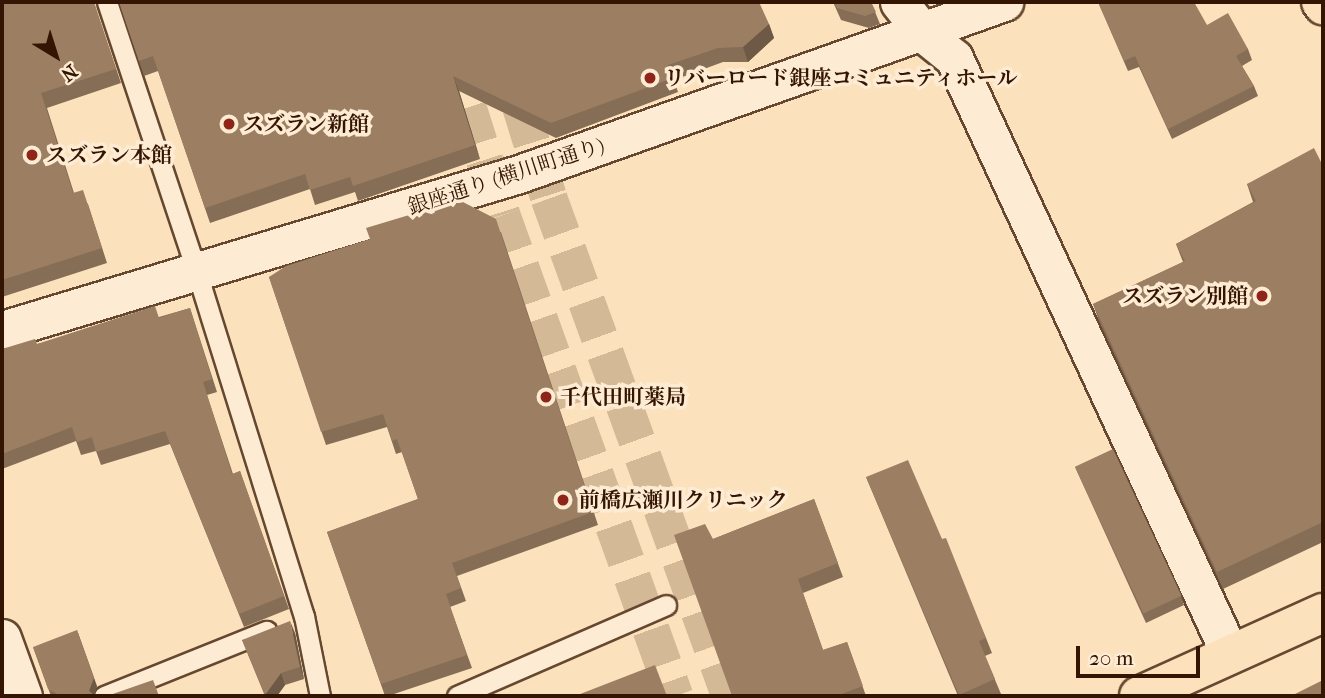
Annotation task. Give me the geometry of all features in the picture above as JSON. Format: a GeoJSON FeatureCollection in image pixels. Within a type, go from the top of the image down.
{"type":"FeatureCollection","features":[{"type":"Feature","properties":{"kind":"main road"},"geometry":{"type":"LineString","coordinates":[[1139,696],[1178,688],[1230,654],[1323,613]]}},
{"type":"Feature","properties":{"kind":"street"},"geometry":{"type":"LineString","coordinates":[[899,2],[923,33],[954,58],[1230,654]]}},
{"type":"Feature","properties":{"kind":"street","name":"銀座通り (横川町通り)"},"geometry":{"type":"LineString","coordinates":[[2,330],[519,174],[923,33],[1004,2]]}},
{"type":"Feature","properties":{"kind":"lane"},"geometry":{"type":"LineString","coordinates":[[107,2],[197,272],[304,616],[320,696]]}},
{"type":"Feature","properties":{"kind":"lane"},"geometry":{"type":"LineString","coordinates":[[457,696],[666,605]]}},
{"type":"Feature","properties":{"kind":"lane"},"geometry":{"type":"LineString","coordinates":[[104,696],[304,616]]}},
{"type":"Feature","properties":{"kind":"building","name":"スズラン本館"},"geometry":{"type":"Polygon","coordinates":[[[2,2],[94,2],[116,69],[41,93],[73,193],[83,190],[102,248],[2,280],[2,2]]]}},
{"type":"Feature","properties":{"kind":"building"},"geometry":{"type":"Polygon","coordinates":[[[119,2],[759,2],[769,24],[743,47],[718,48],[668,65],[673,78],[551,123],[453,76],[475,145],[353,186],[350,177],[310,190],[305,174],[205,208],[153,56],[139,61],[119,2]]]}},
{"type":"Feature","properties":{"kind":"building"},"geometry":{"type":"Polygon","coordinates":[[[834,2],[871,2],[876,12],[865,16],[837,8],[834,2]]]}},
{"type":"Feature","properties":{"kind":"building"},"geometry":{"type":"Polygon","coordinates":[[[1098,2],[1194,2],[1207,25],[1228,13],[1248,49],[1236,56],[1254,86],[1168,129],[1135,56],[1124,61],[1098,2]]]}},
{"type":"Feature","properties":{"kind":"building"},"geometry":{"type":"Polygon","coordinates":[[[1314,148],[1323,166],[1323,522],[1217,572],[1093,304],[1185,261],[1176,244],[1256,201],[1247,184],[1314,148]]]}},
{"type":"Feature","properties":{"kind":"building"},"geometry":{"type":"Polygon","coordinates":[[[459,200],[496,219],[593,512],[452,563],[461,588],[446,594],[467,655],[381,684],[327,532],[418,499],[397,439],[392,441],[383,414],[321,432],[269,277],[286,266],[370,239],[366,228],[459,200]]]}},
{"type":"Feature","properties":{"kind":"building"},"geometry":{"type":"Polygon","coordinates":[[[155,306],[159,318],[190,308],[212,379],[203,382],[232,474],[240,471],[284,596],[239,614],[165,431],[96,452],[92,437],[77,442],[72,427],[2,454],[2,349],[35,339],[37,344],[155,306]]]}},
{"type":"Feature","properties":{"kind":"building"},"geometry":{"type":"Polygon","coordinates":[[[1113,449],[1181,596],[1143,614],[1075,467],[1113,449]]]}},
{"type":"Feature","properties":{"kind":"building"},"geometry":{"type":"Polygon","coordinates":[[[908,460],[942,539],[946,538],[986,638],[979,641],[995,679],[959,695],[866,477],[908,460]]]}},
{"type":"Feature","properties":{"kind":"building"},"geometry":{"type":"Polygon","coordinates":[[[814,499],[838,563],[798,579],[823,650],[847,642],[863,686],[836,696],[732,696],[674,535],[705,524],[713,539],[814,499]]]}},
{"type":"Feature","properties":{"kind":"building"},"geometry":{"type":"Polygon","coordinates":[[[290,621],[300,667],[281,673],[265,695],[242,640],[290,621]]]}},
{"type":"Feature","properties":{"kind":"building"},"geometry":{"type":"Polygon","coordinates":[[[77,630],[94,678],[89,691],[95,696],[61,696],[48,689],[33,647],[77,630]]]}},
{"type":"Feature","properties":{"kind":"building"},"geometry":{"type":"Polygon","coordinates":[[[655,665],[667,696],[575,696],[655,665]]]}},
{"type":"Feature","properties":{"kind":"building"},"geometry":{"type":"Polygon","coordinates":[[[153,680],[159,696],[107,696],[153,680]]]}},
{"type":"Feature","properties":{"kind":"building"},"geometry":{"type":"Polygon","coordinates":[[[1323,680],[1323,696],[1291,696],[1323,680]]]}},
{"type":"Feature","properties":{"kind":"tunnel"},"geometry":{"type":"LineString","coordinates":[[435,2],[502,215],[675,696]]}},
{"type":"Feature","properties":{"kind":"tunnel"},"geometry":{"type":"LineString","coordinates":[[488,2],[549,198],[730,696]]}},
{"type":"Feature","properties":{"kind":"place","name":"リバーロード銀座コミュニティホール"},"geometry":{"type":"Point","coordinates":[650,78]}},
{"type":"Feature","properties":{"kind":"place","name":"スズラン新館"},"geometry":{"type":"Point","coordinates":[229,124]}},
{"type":"Feature","properties":{"kind":"place","name":"スズラン本館"},"geometry":{"type":"Point","coordinates":[32,155]}},
{"type":"Feature","properties":{"kind":"place","name":"スズラン別館"},"geometry":{"type":"Point","coordinates":[1262,296]}},
{"type":"Feature","properties":{"kind":"place","name":"千代田町薬局"},"geometry":{"type":"Point","coordinates":[546,397]}},
{"type":"Feature","properties":{"kind":"place","name":"前橋広瀬川クリニック"},"geometry":{"type":"Point","coordinates":[563,500]}}]}
